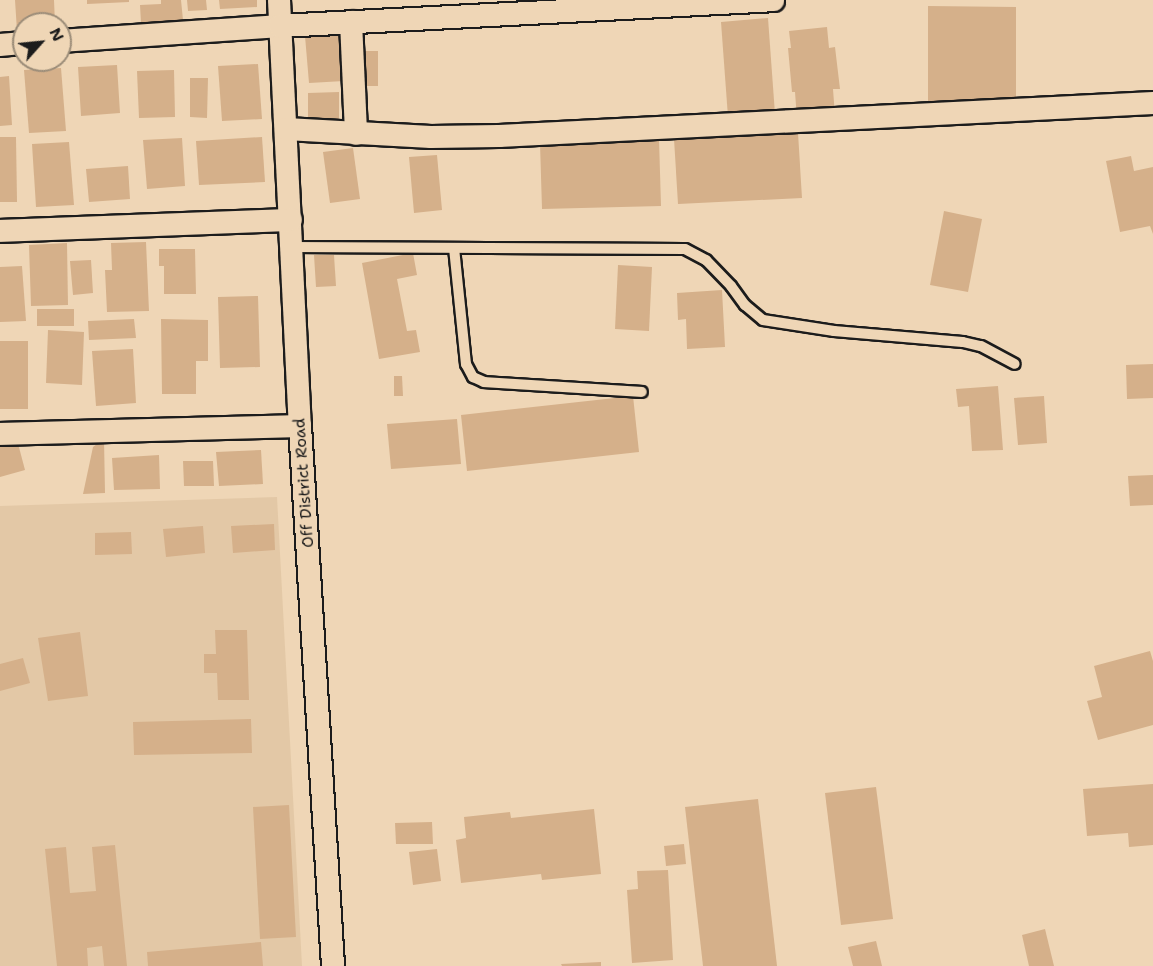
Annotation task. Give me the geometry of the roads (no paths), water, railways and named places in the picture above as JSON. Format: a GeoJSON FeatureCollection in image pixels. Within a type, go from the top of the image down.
{"type":"FeatureCollection","features":[{"type":"Feature","properties":{"kind":"street","name":"Off District Road"},"geometry":{"type":"LineString","coordinates":[[279,0],[300,426],[333,966]]}},
{"type":"Feature","properties":{"kind":"street"},"geometry":{"type":"LineString","coordinates":[[72,40],[280,26],[773,0]]}},
{"type":"Feature","properties":{"kind":"street"},"geometry":{"type":"LineString","coordinates":[[351,22],[356,134]]}},
{"type":"Feature","properties":{"kind":"street"},"geometry":{"type":"LineString","coordinates":[[286,129],[431,137],[511,136],[1153,103]]}},
{"type":"Feature","properties":{"kind":"street"},"geometry":{"type":"LineString","coordinates":[[0,231],[291,219]]}},
{"type":"Feature","properties":{"kind":"street"},"geometry":{"type":"LineString","coordinates":[[0,434],[300,426]]}},
{"type":"Feature","properties":{"kind":"lane"},"geometry":{"type":"LineString","coordinates":[[292,247],[685,249],[706,260],[731,286],[745,305],[763,320],[834,332],[963,342],[981,346],[1015,364]]}},
{"type":"Feature","properties":{"kind":"lane"},"geometry":{"type":"LineString","coordinates":[[454,248],[466,364],[473,377],[484,382],[642,392]]}}]}
